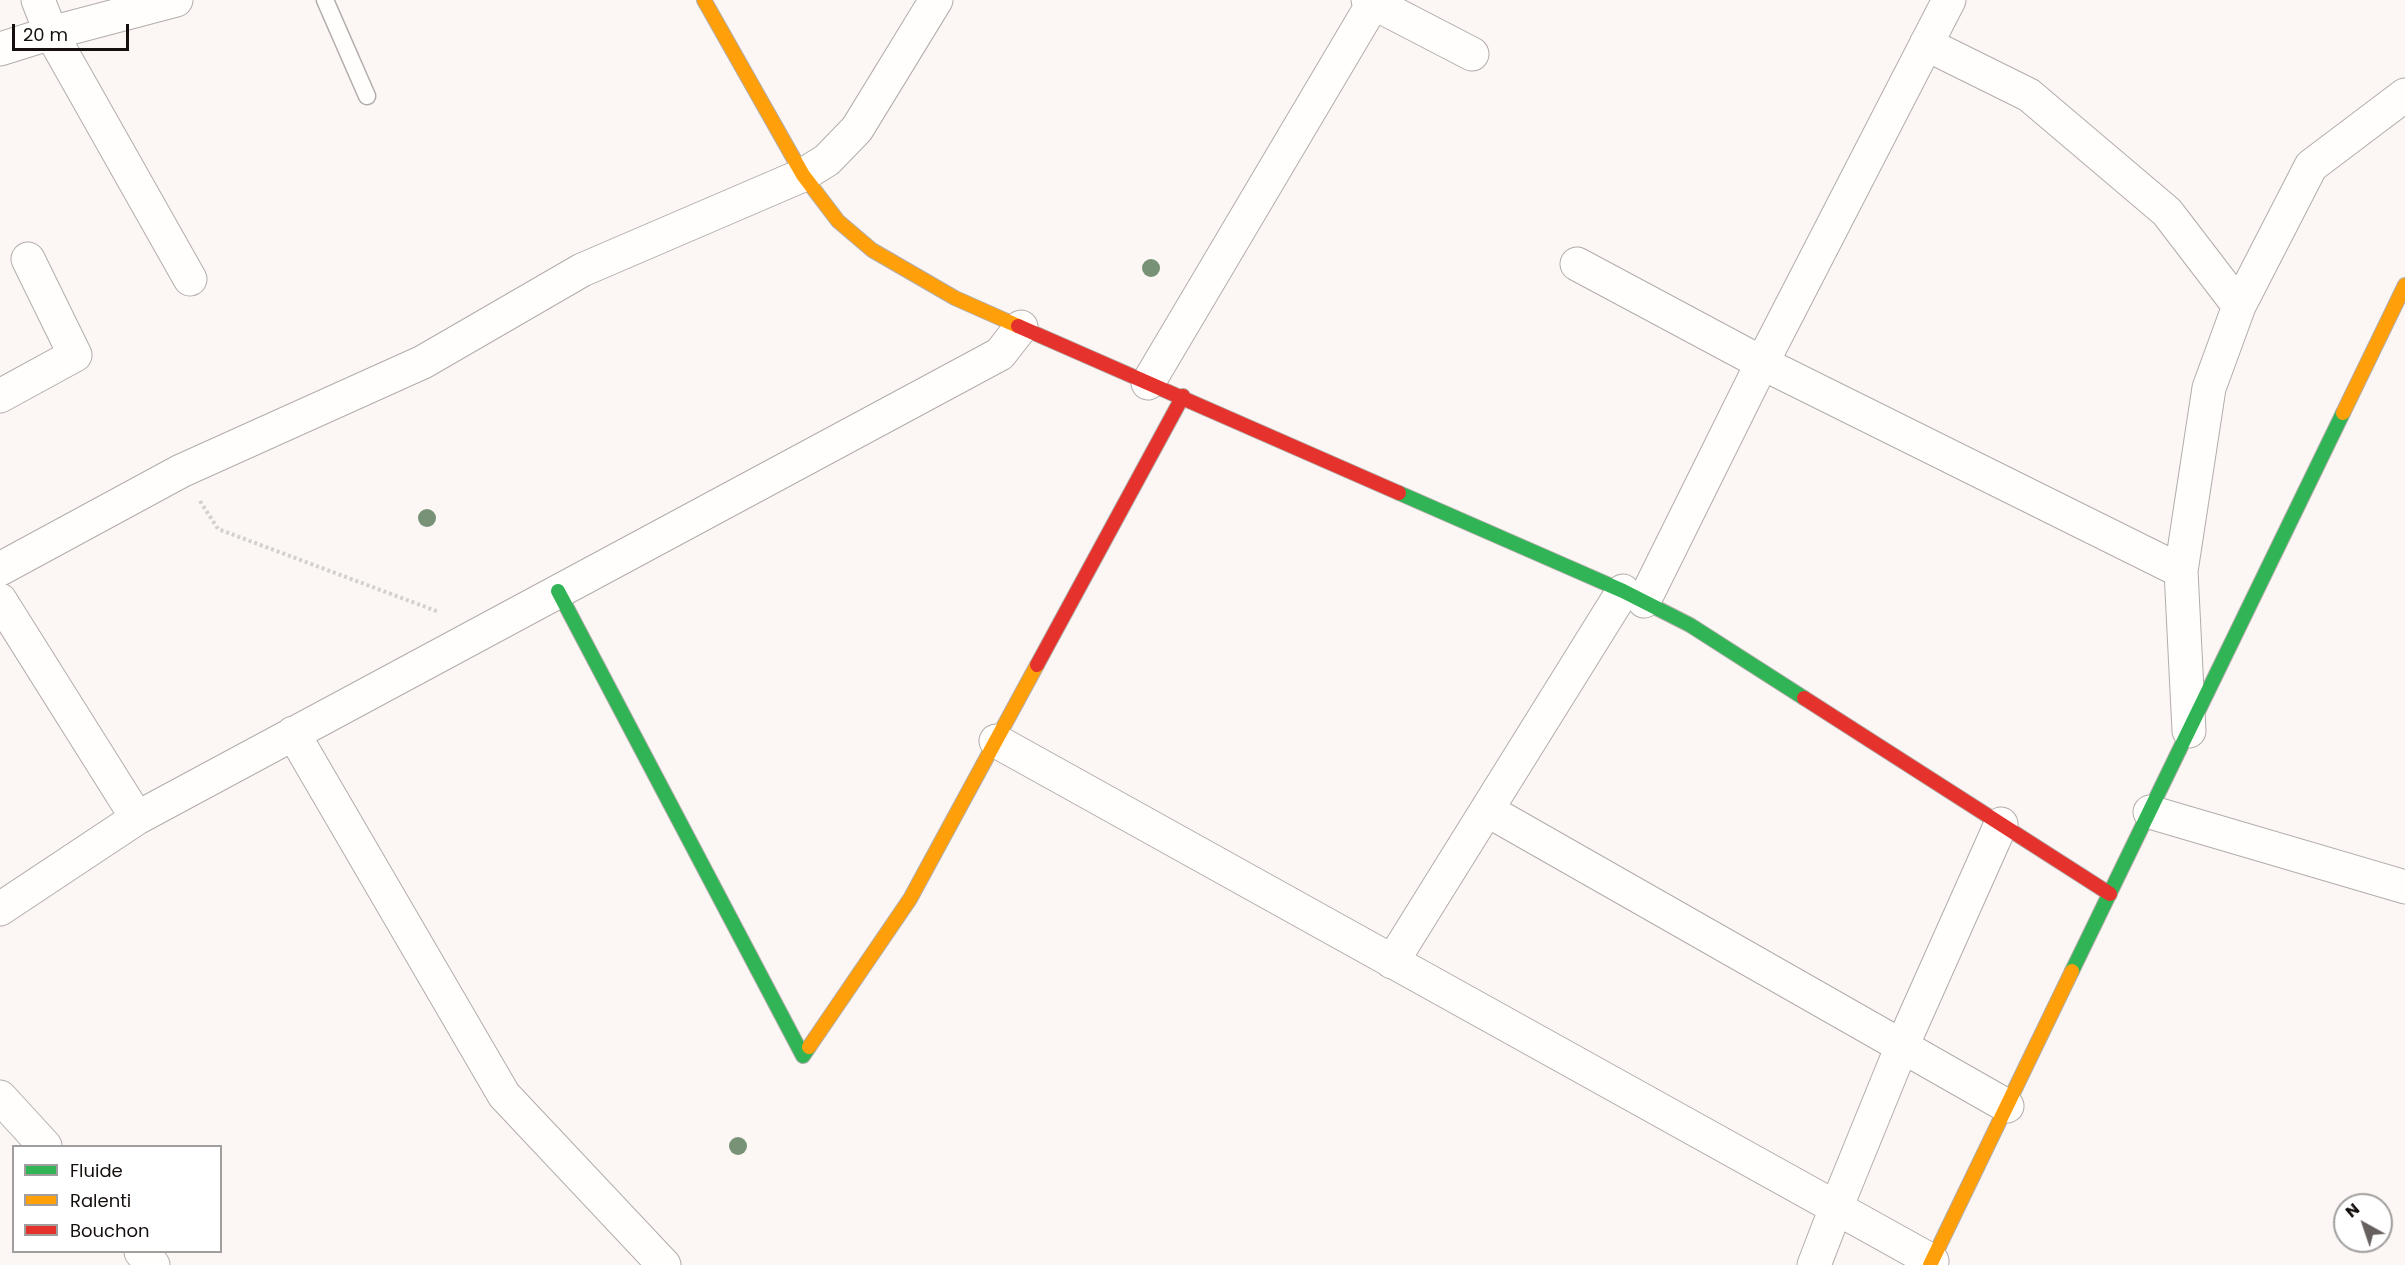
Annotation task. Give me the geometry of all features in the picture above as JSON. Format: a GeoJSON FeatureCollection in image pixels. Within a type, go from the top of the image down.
{"type":"FeatureCollection","features":[{"type":"Feature","properties":{"kind":"street"},"geometry":{"type":"LineString","coordinates":[[38,0],[51,33],[190,279]]}},
{"type":"Feature","properties":{"kind":"street"},"geometry":{"type":"LineString","coordinates":[[0,49],[176,0]]}},
{"type":"Feature","properties":{"kind":"street"},"geometry":{"type":"LineString","coordinates":[[704,0],[803,174],[838,220],[872,250],[955,298],[1148,383],[1183,396],[1633,596],[1690,625],[2110,894]]}},
{"type":"Feature","properties":{"kind":"street"},"geometry":{"type":"LineString","coordinates":[[0,569],[181,471],[413,367],[582,270],[803,174],[827,160],[857,129],[936,0]]}},
{"type":"Feature","properties":{"kind":"street"},"geometry":{"type":"LineString","coordinates":[[1392,962],[1487,810],[1633,596],[1762,363],[1949,0]]}},
{"type":"Feature","properties":{"kind":"street"},"geometry":{"type":"LineString","coordinates":[[1148,383],[1372,1],[1472,54]]}},
{"type":"Feature","properties":{"kind":"street"},"geometry":{"type":"LineString","coordinates":[[1926,44],[2029,94],[2167,212],[2239,306]]}},
{"type":"Feature","properties":{"kind":"street"},"geometry":{"type":"LineString","coordinates":[[2189,731],[2181,571],[2209,388],[2239,306],[2311,166],[2405,95]]}},
{"type":"Feature","properties":{"kind":"street"},"geometry":{"type":"LineString","coordinates":[[0,396],[75,355],[28,259]]}},
{"type":"Feature","properties":{"kind":"street"},"geometry":{"type":"LineString","coordinates":[[1577,264],[1762,363],[2181,571]]}},
{"type":"Feature","properties":{"kind":"street"},"geometry":{"type":"LineString","coordinates":[[996,741],[1931,1263],[2405,285]]}},
{"type":"Feature","properties":{"kind":"street"},"geometry":{"type":"LineString","coordinates":[[0,909],[137,819],[1000,354],[1021,327]]}},
{"type":"Feature","properties":{"kind":"street"},"geometry":{"type":"LineString","coordinates":[[558,591],[803,1056],[910,899],[1183,396]]}},
{"type":"Feature","properties":{"kind":"street"},"geometry":{"type":"LineString","coordinates":[[0,600],[137,819]]}},
{"type":"Feature","properties":{"kind":"street"},"geometry":{"type":"LineString","coordinates":[[293,733],[504,1095],[664,1265]]}},
{"type":"Feature","properties":{"kind":"street"},"geometry":{"type":"LineString","coordinates":[[1487,810],[2007,1106]]}},
{"type":"Feature","properties":{"kind":"street"},"geometry":{"type":"LineString","coordinates":[[2150,812],[2405,887]]}},
{"type":"Feature","properties":{"kind":"street"},"geometry":{"type":"LineString","coordinates":[[1814,1265],[1902,1046],[2001,824]]}},
{"type":"Feature","properties":{"kind":"street"},"geometry":{"type":"LineString","coordinates":[[0,1097],[44,1145]]}},
{"type":"Feature","properties":{"kind":"street"},"geometry":{"type":"LineString","coordinates":[[143,1253],[153,1265]]}},
{"type":"Feature","properties":{"kind":"lane"},"geometry":{"type":"LineString","coordinates":[[325,0],[367,96]]}},
{"type":"Feature","properties":{"kind":"path"},"geometry":{"type":"LineString","coordinates":[[181,471],[218,529],[484,630]]}},
{"type":"Feature","properties":{"kind":"traffic: fast"},"geometry":{"type":"LineString","coordinates":[[2072,971],[2343,413]]}},
{"type":"Feature","properties":{"kind":"traffic: fast"},"geometry":{"type":"LineString","coordinates":[[1399,493],[1623,591],[1690,625],[1804,698]]}},
{"type":"Feature","properties":{"kind":"traffic: fast"},"geometry":{"type":"LineString","coordinates":[[558,591],[803,1056],[809,1047]]}},
{"type":"Feature","properties":{"kind":"traffic: slow"},"geometry":{"type":"LineString","coordinates":[[704,0],[803,175],[838,221],[872,250],[955,298],[1018,326]]}},
{"type":"Feature","properties":{"kind":"traffic: slow"},"geometry":{"type":"LineString","coordinates":[[2343,413],[2405,285]]}},
{"type":"Feature","properties":{"kind":"traffic: slow"},"geometry":{"type":"LineString","coordinates":[[809,1047],[910,899],[1037,665]]}},
{"type":"Feature","properties":{"kind":"traffic: slow"},"geometry":{"type":"LineString","coordinates":[[1930,1265],[2072,971]]}},
{"type":"Feature","properties":{"kind":"traffic: jam"},"geometry":{"type":"LineString","coordinates":[[1018,326],[1399,493]]}},
{"type":"Feature","properties":{"kind":"traffic: jam"},"geometry":{"type":"LineString","coordinates":[[1037,665],[1183,396]]}},
{"type":"Feature","properties":{"kind":"traffic: jam"},"geometry":{"type":"LineString","coordinates":[[1804,698],[2110,894]]}}]}
